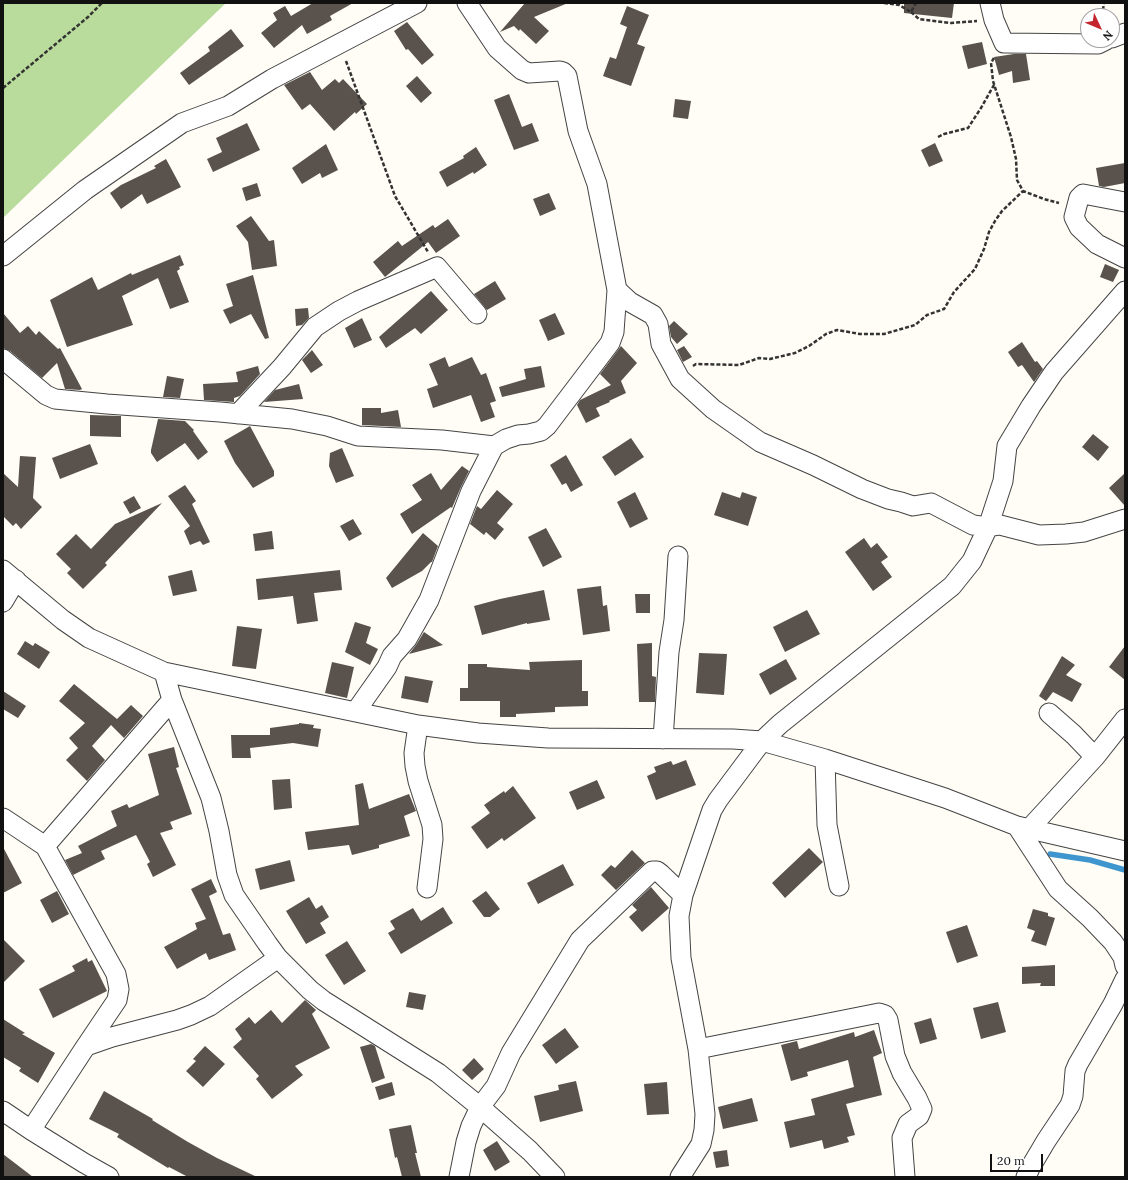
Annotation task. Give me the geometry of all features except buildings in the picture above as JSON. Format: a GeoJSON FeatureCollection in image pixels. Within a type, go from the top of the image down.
{"type":"FeatureCollection","features":[{"type":"Feature","properties":{"kind":"street"},"geometry":{"type":"LineString","coordinates":[[3,256],[85,190],[182,123],[228,106],[272,79],[417,3]]}},
{"type":"Feature","properties":{"kind":"street"},"geometry":{"type":"LineString","coordinates":[[356,711],[387,667],[392,656],[407,640],[429,600],[471,491],[494,446],[506,439],[518,435],[541,431],[547,426],[610,343],[614,332],[617,290],[597,184],[578,131],[567,76],[560,71],[528,73],[522,70],[497,48],[467,3]]}},
{"type":"Feature","properties":{"kind":"street"},"geometry":{"type":"LineString","coordinates":[[992,11],[1004,42],[1080,44]]}},
{"type":"Feature","properties":{"kind":"street"},"geometry":{"type":"LineString","coordinates":[[1125,202],[1083,194],[1079,198],[1074,217],[1080,227],[1097,244],[1125,258]]}},
{"type":"Feature","properties":{"kind":"street"},"geometry":{"type":"LineString","coordinates":[[238,414],[282,367],[319,324],[358,301],[437,266],[477,314]]}},
{"type":"Feature","properties":{"kind":"street"},"geometry":{"type":"LineString","coordinates":[[617,290],[630,302],[653,315],[658,324],[661,344],[680,379],[713,409],[760,442],[813,465],[862,489],[888,499],[913,506],[931,503],[940,506],[950,514],[973,525],[988,527],[1000,525],[1040,535],[1084,532],[1125,519]]}},
{"type":"Feature","properties":{"kind":"street"},"geometry":{"type":"LineString","coordinates":[[680,1177],[701,1144],[705,1114],[698,1049],[681,958],[679,916],[683,895],[712,810],[762,741],[780,724],[952,586],[972,561],[988,527],[1003,481],[1007,446],[1054,372],[1125,291]]}},
{"type":"Feature","properties":{"kind":"street"},"geometry":{"type":"LineString","coordinates":[[3,359],[46,395],[55,399],[292,419],[327,426],[358,436],[442,440],[494,446]]}},
{"type":"Feature","properties":{"kind":"street"},"geometry":{"type":"LineString","coordinates":[[663,739],[669,652],[674,620],[678,556]]}},
{"type":"Feature","properties":{"kind":"street"},"geometry":{"type":"LineString","coordinates":[[3,602],[9,575],[63,620],[89,638],[164,672],[418,725],[478,733],[548,738],[733,739],[762,741],[825,759],[945,798],[1023,827],[1125,851]]}},
{"type":"Feature","properties":{"kind":"street"},"geometry":{"type":"LineString","coordinates":[[164,672],[172,700],[212,798],[220,831],[227,875],[234,895],[278,958],[310,990],[438,1073],[480,1107],[556,1177]]}},
{"type":"Feature","properties":{"kind":"street"},"geometry":{"type":"LineString","coordinates":[[45,846],[172,700]]}},
{"type":"Feature","properties":{"kind":"street"},"geometry":{"type":"LineString","coordinates":[[1049,713],[1074,735],[1095,757]]}},
{"type":"Feature","properties":{"kind":"street"},"geometry":{"type":"LineString","coordinates":[[1023,827],[1095,757],[1125,719]]}},
{"type":"Feature","properties":{"kind":"street"},"geometry":{"type":"LineString","coordinates":[[418,725],[414,753],[415,766],[418,781],[432,825],[433,839],[428,888]]}},
{"type":"Feature","properties":{"kind":"street"},"geometry":{"type":"LineString","coordinates":[[825,759],[827,825],[839,886]]}},
{"type":"Feature","properties":{"kind":"street"},"geometry":{"type":"LineString","coordinates":[[3,818],[45,846],[116,974],[119,989],[117,1000],[31,1130]]}},
{"type":"Feature","properties":{"kind":"street"},"geometry":{"type":"LineString","coordinates":[[1023,827],[1058,889],[1090,918],[1113,942],[1123,957],[1125,966]]}},
{"type":"Feature","properties":{"kind":"street"},"geometry":{"type":"LineString","coordinates":[[459,1177],[466,1142],[471,1126],[480,1107],[496,1086],[511,1053],[580,940],[652,871],[657,871],[661,874],[683,895]]}},
{"type":"Feature","properties":{"kind":"street"},"geometry":{"type":"LineString","coordinates":[[86,1046],[112,1037],[191,1015],[210,1006],[278,958]]}},
{"type":"Feature","properties":{"kind":"street"},"geometry":{"type":"LineString","coordinates":[[1026,1177],[1046,1141],[1070,1105],[1073,1096],[1075,1071],[1078,1064],[1113,1004],[1125,979]]}},
{"type":"Feature","properties":{"kind":"street"},"geometry":{"type":"LineString","coordinates":[[698,1049],[879,1013],[885,1015],[888,1020],[896,1056],[902,1073],[922,1109],[919,1116],[908,1124],[902,1138],[905,1177]]}},
{"type":"Feature","properties":{"kind":"street"},"geometry":{"type":"LineString","coordinates":[[3,1111],[31,1130],[109,1177]]}},
{"type":"Feature","properties":{"kind":"path"},"geometry":{"type":"LineString","coordinates":[[3,88],[88,17],[102,3]]}},
{"type":"Feature","properties":{"kind":"path"},"geometry":{"type":"LineString","coordinates":[[884,3],[899,5],[911,12],[919,20],[951,24],[992,11]]}},
{"type":"Feature","properties":{"kind":"path"},"geometry":{"type":"LineString","coordinates":[[911,12],[916,3]]}},
{"type":"Feature","properties":{"kind":"path"},"geometry":{"type":"LineString","coordinates":[[1004,42],[991,63],[994,84],[1011,137],[1016,159],[1017,180],[1023,191],[1060,203],[1074,217]]}},
{"type":"Feature","properties":{"kind":"path"},"geometry":{"type":"LineString","coordinates":[[340,44],[395,196],[437,266]]}},
{"type":"Feature","properties":{"kind":"path"},"geometry":{"type":"LineString","coordinates":[[938,137],[968,128],[982,108],[994,84]]}},
{"type":"Feature","properties":{"kind":"path"},"geometry":{"type":"LineString","coordinates":[[680,379],[696,364],[739,365],[760,358],[770,359],[795,353],[809,346],[826,334],[836,330],[860,334],[884,334],[915,325],[927,315],[944,309],[954,292],[974,269],[995,221],[1023,191]]}},
{"type":"Feature","properties":{"kind":"green space"},"geometry":{"type":"Polygon","coordinates":[[[3,3],[226,3],[3,218],[3,3]]]}},
{"type":"Feature","properties":{"kind":"waterway"},"geometry":{"type":"LineString","coordinates":[[1050,854],[1090,860],[1125,870]]}}]}
